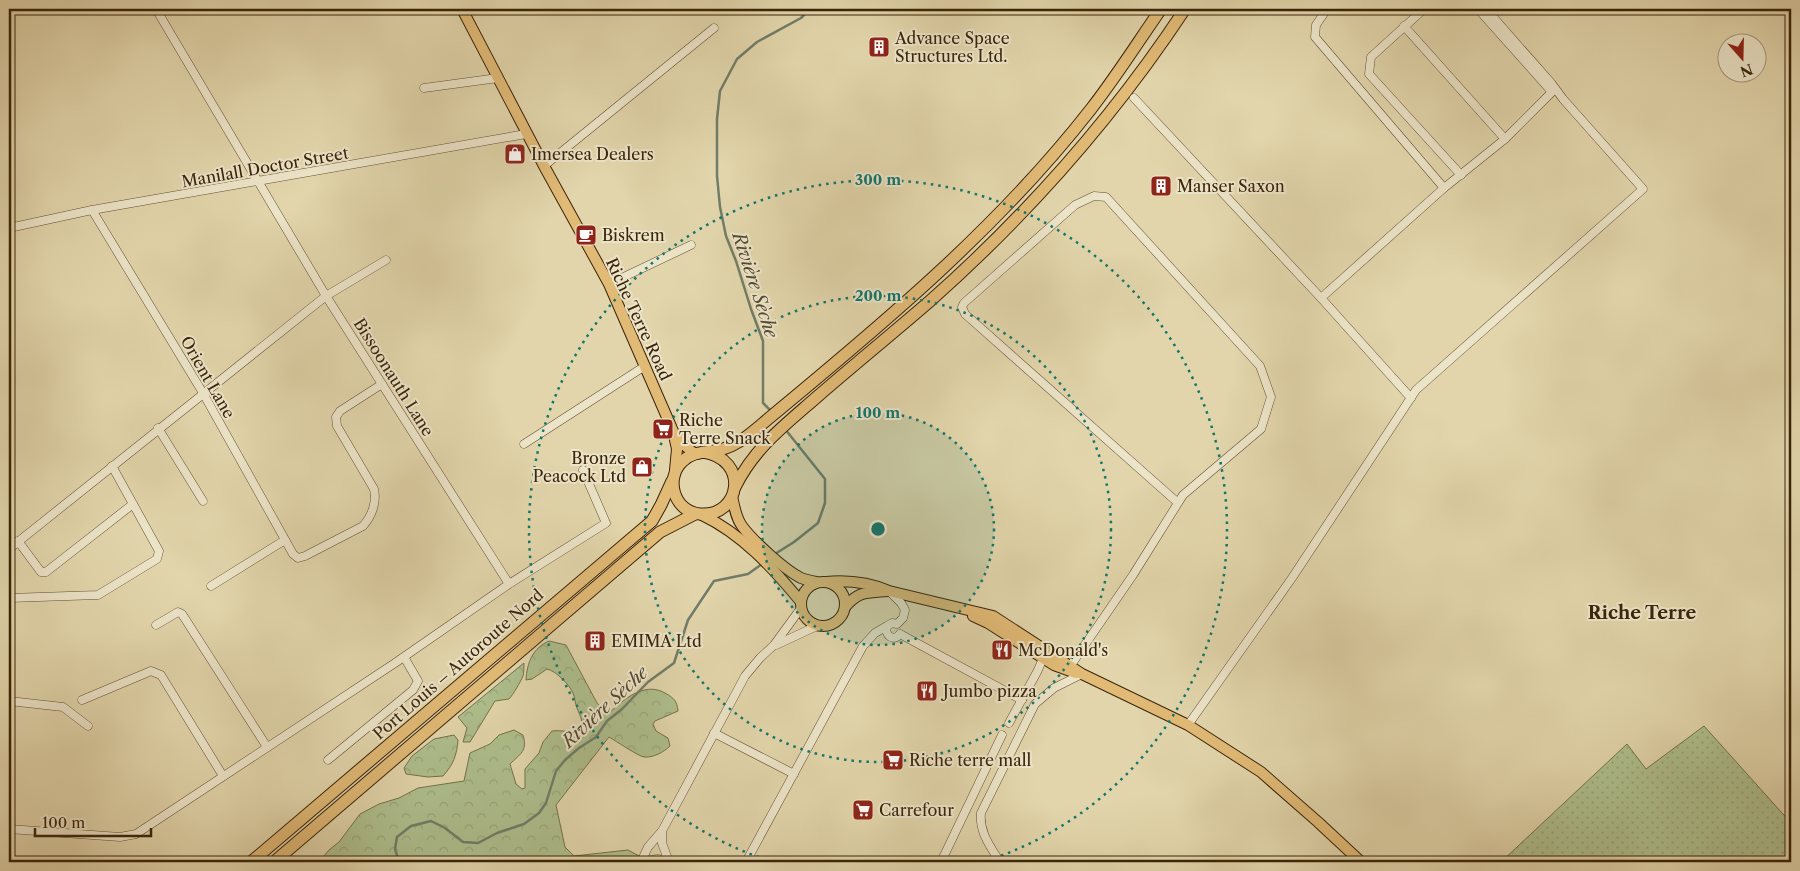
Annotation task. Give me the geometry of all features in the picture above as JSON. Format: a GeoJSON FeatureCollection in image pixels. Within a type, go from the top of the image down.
{"type":"FeatureCollection","features":[{"type":"Feature","properties":{"kind":"highway"},"geometry":{"type":"LineString","coordinates":[[1161,9],[1091,109],[985,228],[853,348],[744,438],[723,449],[699,453],[681,462],[674,475],[673,491],[685,509],[699,514],[711,514],[727,504],[744,469],[753,456],[777,432],[930,301],[1020,216],[1100,125],[1162,44],[1185,9]]}},
{"type":"Feature","properties":{"kind":"highway"},"geometry":{"type":"LineString","coordinates":[[699,453],[720,457],[727,463],[735,478],[733,492]]}},
{"type":"Feature","properties":{"kind":"highway","name":"Port Louis – Autoroute Nord"},"geometry":{"type":"LineString","coordinates":[[251,862],[652,521],[674,475]]}},
{"type":"Feature","properties":{"kind":"highway","name":"Port Louis – Autoroute Nord"},"geometry":{"type":"LineString","coordinates":[[274,862],[660,532],[699,514]]}},
{"type":"Feature","properties":{"kind":"main road","name":"Riche Terre Road"},"geometry":{"type":"LineString","coordinates":[[462,9],[526,134],[609,284],[673,431]]}},
{"type":"Feature","properties":{"kind":"main road"},"geometry":{"type":"LineString","coordinates":[[673,431],[684,445],[699,453]]}},
{"type":"Feature","properties":{"kind":"main road"},"geometry":{"type":"LineString","coordinates":[[673,431],[676,450],[674,475]]}},
{"type":"Feature","properties":{"kind":"main road"},"geometry":{"type":"LineString","coordinates":[[733,492],[736,514],[741,526],[763,548],[794,573],[802,578],[838,588],[842,593],[845,606]]}},
{"type":"Feature","properties":{"kind":"main road"},"geometry":{"type":"LineString","coordinates":[[699,514],[719,523],[750,547],[785,581],[801,605],[805,617],[812,623],[826,625],[839,619],[845,606],[853,597],[860,594],[889,591]]}},
{"type":"Feature","properties":{"kind":"main road"},"geometry":{"type":"LineString","coordinates":[[801,605],[803,593],[808,587],[821,582],[846,580],[874,584],[889,591],[949,606],[989,619],[1069,671],[1082,674],[1188,725],[1261,772],[1361,862]]}},
{"type":"Feature","properties":{"kind":"main road"},"geometry":{"type":"LineString","coordinates":[[1045,654],[1071,665],[1082,674]]}},
{"type":"Feature","properties":{"kind":"street","name":"Bissoonauth Lane"},"geometry":{"type":"LineString","coordinates":[[156,9],[326,296],[509,584]]}},
{"type":"Feature","properties":{"kind":"street"},"geometry":{"type":"LineString","coordinates":[[1327,9],[1316,26],[1315,37],[1444,188]]}},
{"type":"Feature","properties":{"kind":"street"},"geometry":{"type":"LineString","coordinates":[[1424,9],[1371,57],[1368,74],[1461,175]]}},
{"type":"Feature","properties":{"kind":"street"},"geometry":{"type":"LineString","coordinates":[[1321,298],[1444,188],[1505,139],[1552,92],[1478,9]]}},
{"type":"Feature","properties":{"kind":"street"},"geometry":{"type":"LineString","coordinates":[[1188,725],[1297,570],[1416,390],[1643,189],[1486,9]]}},
{"type":"Feature","properties":{"kind":"street"},"geometry":{"type":"LineString","coordinates":[[1404,26],[1505,139]]}},
{"type":"Feature","properties":{"kind":"street"},"geometry":{"type":"LineString","coordinates":[[544,166],[714,28]]}},
{"type":"Feature","properties":{"kind":"street"},"geometry":{"type":"LineString","coordinates":[[424,88],[498,78]]}},
{"type":"Feature","properties":{"kind":"street"},"geometry":{"type":"LineString","coordinates":[[1134,98],[1321,298],[1411,398]]}},
{"type":"Feature","properties":{"kind":"street","name":"Manilall Doctor Street"},"geometry":{"type":"LineString","coordinates":[[9,228],[92,210],[526,134]]}},
{"type":"Feature","properties":{"kind":"street"},"geometry":{"type":"LineString","coordinates":[[1071,665],[1137,568],[1177,502],[1260,429],[1271,396],[1260,366],[1106,196],[1094,196],[1074,204],[964,302],[962,307],[965,314],[1177,502]]}},
{"type":"Feature","properties":{"kind":"street","name":"Orient Lane"},"geometry":{"type":"LineString","coordinates":[[92,210],[203,393],[293,554],[298,558],[363,526],[369,520],[376,498],[374,489],[337,426],[336,417],[340,411],[382,384]]}},
{"type":"Feature","properties":{"kind":"street"},"geometry":{"type":"LineString","coordinates":[[609,284],[691,246]]}},
{"type":"Feature","properties":{"kind":"street"},"geometry":{"type":"LineString","coordinates":[[9,549],[158,428],[326,296],[386,260]]}},
{"type":"Feature","properties":{"kind":"street"},"geometry":{"type":"LineString","coordinates":[[524,444],[645,366]]}},
{"type":"Feature","properties":{"kind":"street"},"geometry":{"type":"LineString","coordinates":[[158,428],[203,501]]}},
{"type":"Feature","properties":{"kind":"street"},"geometry":{"type":"LineString","coordinates":[[9,598],[98,595],[157,559],[160,551],[112,466]]}},
{"type":"Feature","properties":{"kind":"street"},"geometry":{"type":"LineString","coordinates":[[9,829],[120,837],[136,834],[404,657],[509,584],[606,523],[583,470]]}},
{"type":"Feature","properties":{"kind":"street"},"geometry":{"type":"LineString","coordinates":[[18,541],[41,572],[46,572],[133,504]]}},
{"type":"Feature","properties":{"kind":"street"},"geometry":{"type":"LineString","coordinates":[[211,586],[285,540]]}},
{"type":"Feature","properties":{"kind":"street"},"geometry":{"type":"LineString","coordinates":[[889,591],[901,602],[905,610],[903,618],[897,624]]}},
{"type":"Feature","properties":{"kind":"street"},"geometry":{"type":"LineString","coordinates":[[774,646],[801,605]]}},
{"type":"Feature","properties":{"kind":"street"},"geometry":{"type":"LineString","coordinates":[[156,625],[178,612],[182,614],[267,747]]}},
{"type":"Feature","properties":{"kind":"street"},"geometry":{"type":"LineString","coordinates":[[746,862],[868,639],[875,632],[892,623],[897,624],[901,628],[900,634],[895,638],[889,636],[868,639]]}},
{"type":"Feature","properties":{"kind":"street"},"geometry":{"type":"LineString","coordinates":[[641,862],[648,847],[662,831],[745,676],[760,658],[774,646],[819,625]]}},
{"type":"Feature","properties":{"kind":"street"},"geometry":{"type":"LineString","coordinates":[[887,626],[886,632],[889,636]]}},
{"type":"Feature","properties":{"kind":"street"},"geometry":{"type":"LineString","coordinates":[[900,634],[1022,700]]}},
{"type":"Feature","properties":{"kind":"street"},"geometry":{"type":"LineString","coordinates":[[1009,723],[1038,672],[1045,654]]}},
{"type":"Feature","properties":{"kind":"street"},"geometry":{"type":"LineString","coordinates":[[328,760],[414,690],[418,681],[404,657]]}},
{"type":"Feature","properties":{"kind":"street"},"geometry":{"type":"LineString","coordinates":[[82,700],[151,670],[155,671],[161,675],[223,776]]}},
{"type":"Feature","properties":{"kind":"street"},"geometry":{"type":"LineString","coordinates":[[1000,862],[983,834],[980,823],[981,813],[1035,704],[1054,688],[1082,674]]}},
{"type":"Feature","properties":{"kind":"street"},"geometry":{"type":"LineString","coordinates":[[9,701],[63,707],[88,726]]}},
{"type":"Feature","properties":{"kind":"street"},"geometry":{"type":"LineString","coordinates":[[714,733],[794,774]]}},
{"type":"Feature","properties":{"kind":"street"},"geometry":{"type":"LineString","coordinates":[[941,862],[1002,734]]}},
{"type":"Feature","properties":{"kind":"street"},"geometry":{"type":"LineString","coordinates":[[662,831],[662,842],[669,862]]}},
{"type":"Feature","properties":{"kind":"street"},"geometry":{"type":"LineString","coordinates":[[646,862],[662,859],[669,862]]}},
{"type":"Feature","properties":{"kind":"green space"},"geometry":{"type":"Polygon","coordinates":[[[549,641],[566,645],[597,703],[608,714],[627,698],[649,689],[665,693],[676,702],[678,711],[655,721],[653,724],[656,731],[668,738],[670,746],[668,748],[655,756],[644,757],[609,737],[556,805],[565,847],[574,856],[628,850],[641,857],[637,862],[319,862],[339,842],[360,814],[418,788],[464,781],[470,753],[490,744],[499,735],[514,730],[523,735],[524,749],[510,764],[516,784],[522,789],[525,788],[525,769],[539,753],[543,742],[552,731],[577,731],[581,730],[582,727],[573,693],[562,678],[547,669],[532,679],[526,680],[532,656],[543,644],[549,641]]]}},
{"type":"Feature","properties":{"kind":"green space"},"geometry":{"type":"Polygon","coordinates":[[[524,663],[523,676],[511,697],[495,701],[470,742],[463,742],[467,728],[458,717],[524,663]]]}},
{"type":"Feature","properties":{"kind":"green space"},"geometry":{"type":"Polygon","coordinates":[[[1704,726],[1791,823],[1791,862],[1501,862],[1627,744],[1646,769],[1704,726]]]}},
{"type":"Feature","properties":{"kind":"green space"},"geometry":{"type":"Polygon","coordinates":[[[454,735],[458,740],[457,750],[452,764],[443,776],[428,777],[406,774],[404,768],[412,756],[434,739],[454,735]]]}},
{"type":"Feature","properties":{"kind":"waterway","name":"Rivière Sèche"},"geometry":{"type":"LineString","coordinates":[[771,411],[763,403],[763,341],[726,236],[720,207],[717,176],[717,119],[720,91],[737,59],[757,42],[801,18],[810,9]]}},
{"type":"Feature","properties":{"kind":"waterway","name":"Rivière Sèche"},"geometry":{"type":"LineString","coordinates":[[775,554],[818,523],[825,503],[825,479],[785,429]]}},
{"type":"Feature","properties":{"kind":"waterway","name":"Rivière Sèche"},"geometry":{"type":"LineString","coordinates":[[399,862],[395,849],[397,837],[411,826],[431,821],[445,828],[463,842],[478,843],[497,833],[524,824],[539,813],[546,803],[556,771],[565,760],[596,737],[607,721],[622,709],[648,682],[674,663],[688,620],[714,581],[748,574],[762,564]]}},
{"type":"Feature","properties":{"kind":"place","name":"Advance Space Structures Ltd."},"geometry":{"type":"Point","coordinates":[879,47]}},
{"type":"Feature","properties":{"kind":"place","name":"Imersea Dealers"},"geometry":{"type":"Point","coordinates":[515,154]}},
{"type":"Feature","properties":{"kind":"place","name":"Manser Saxon"},"geometry":{"type":"Point","coordinates":[1161,186]}},
{"type":"Feature","properties":{"kind":"place","name":"Biskrem"},"geometry":{"type":"Point","coordinates":[586,235]}},
{"type":"Feature","properties":{"kind":"place","name":"Riche Terre Snack"},"geometry":{"type":"Point","coordinates":[663,429]}},
{"type":"Feature","properties":{"kind":"place","name":"Bronze Peacock Ltd"},"geometry":{"type":"Point","coordinates":[642,467]}},
{"type":"Feature","properties":{"kind":"place","name":"EMIMA Ltd"},"geometry":{"type":"Point","coordinates":[595,641]}},
{"type":"Feature","properties":{"kind":"place","name":"McDonald's"},"geometry":{"type":"Point","coordinates":[1002,650]}},
{"type":"Feature","properties":{"kind":"place","name":"Jumbo pizza"},"geometry":{"type":"Point","coordinates":[927,691]}},
{"type":"Feature","properties":{"kind":"place","name":"Riche terre mall"},"geometry":{"type":"Point","coordinates":[893,760]}},
{"type":"Feature","properties":{"kind":"place","name":"Carrefour"},"geometry":{"type":"Point","coordinates":[863,810]}},
{"type":"Feature","properties":{"kind":"district","name":"Riche Terre"},"geometry":{"type":"Point","coordinates":[1642,613]}}]}
